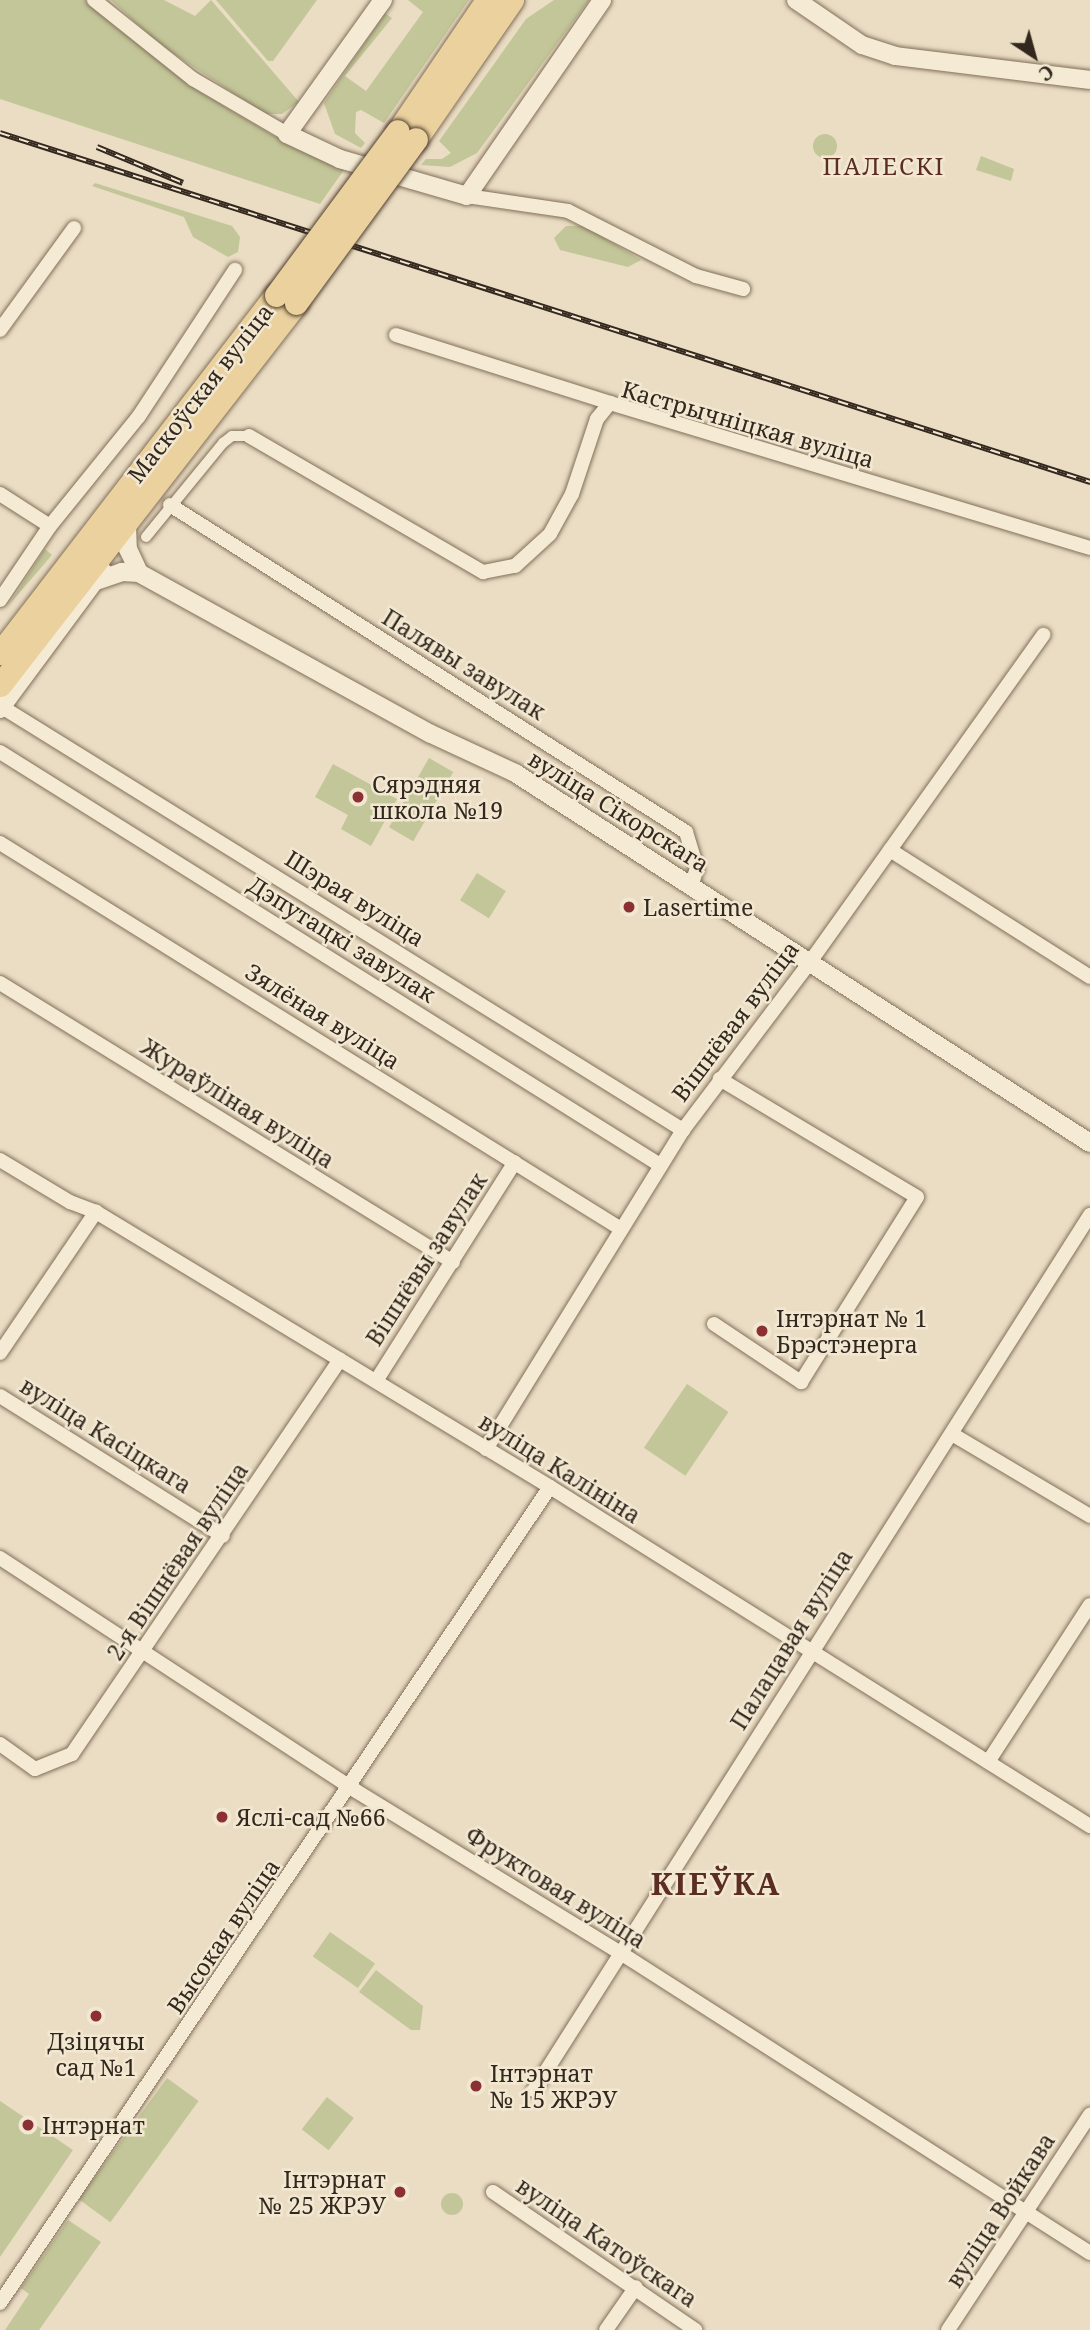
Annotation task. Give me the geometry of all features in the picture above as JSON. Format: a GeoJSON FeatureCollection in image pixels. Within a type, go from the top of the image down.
{"type":"FeatureCollection","features":[{"type":"Feature","properties":{"kind":"main road"},"geometry":{"type":"LineString","coordinates":[[407,135],[487,0]]}},
{"type":"Feature","properties":{"kind":"main road"},"geometry":{"type":"LineString","coordinates":[[407,135],[512,0]]}},
{"type":"Feature","properties":{"kind":"main road","name":"Маскоўская вуліца"},"geometry":{"type":"LineString","coordinates":[[0,653],[29,610],[286,299],[407,135]]}},
{"type":"Feature","properties":{"kind":"main road","name":"Маскоўская вуліца"},"geometry":{"type":"LineString","coordinates":[[1,700],[137,531],[286,299]]}},
{"type":"Feature","properties":{"kind":"main road"},"geometry":{"type":"LineString","coordinates":[[0,640],[29,610]]}},
{"type":"Feature","properties":{"kind":"street"},"geometry":{"type":"LineString","coordinates":[[94,0],[193,79],[288,134],[340,159],[467,195],[568,211],[696,276],[743,289]]}},
{"type":"Feature","properties":{"kind":"street"},"geometry":{"type":"LineString","coordinates":[[288,134],[383,0]]}},
{"type":"Feature","properties":{"kind":"street"},"geometry":{"type":"LineString","coordinates":[[467,195],[602,0]]}},
{"type":"Feature","properties":{"kind":"street"},"geometry":{"type":"LineString","coordinates":[[796,0],[862,45],[895,56],[1090,80]]}},
{"type":"Feature","properties":{"kind":"street"},"geometry":{"type":"LineString","coordinates":[[0,330],[74,228]]}},
{"type":"Feature","properties":{"kind":"street","name":"Маскоўская вуліца"},"geometry":{"type":"LineString","coordinates":[[0,600],[50,526],[139,416],[235,271]]}},
{"type":"Feature","properties":{"kind":"street"},"geometry":{"type":"LineString","coordinates":[[396,335],[610,403]]}},
{"type":"Feature","properties":{"kind":"street","name":"Кастрычніцкая вуліца"},"geometry":{"type":"LineString","coordinates":[[137,531],[170,505],[223,443],[232,436],[249,436],[473,569],[492,573],[515,566],[550,534],[572,494],[597,419],[610,403],[1090,548]]}},
{"type":"Feature","properties":{"kind":"street"},"geometry":{"type":"LineString","coordinates":[[0,494],[50,526]]}},
{"type":"Feature","properties":{"kind":"street","name":"Палявы завулак"},"geometry":{"type":"LineString","coordinates":[[170,505],[686,832],[697,868],[691,886]]}},
{"type":"Feature","properties":{"kind":"street"},"geometry":{"type":"LineString","coordinates":[[96,581],[122,572],[139,573],[128,549],[137,531]]}},
{"type":"Feature","properties":{"kind":"street","name":"Маскоўская вуліца"},"geometry":{"type":"LineString","coordinates":[[1,700],[137,531]]}},
{"type":"Feature","properties":{"kind":"street","name":"вуліца Сікорскага"},"geometry":{"type":"LineString","coordinates":[[139,573],[431,734],[515,773],[1090,1143]]}},
{"type":"Feature","properties":{"kind":"street","name":"Вішнёвая вуліца"},"geometry":{"type":"LineString","coordinates":[[486,1449],[683,1130],[810,962],[1042,635]]}},
{"type":"Feature","properties":{"kind":"street","name":"Шэрая вуліца"},"geometry":{"type":"LineString","coordinates":[[1,700],[683,1130]]}},
{"type":"Feature","properties":{"kind":"street","name":"Дэпутацкі завулак"},"geometry":{"type":"LineString","coordinates":[[0,752],[660,1165]]}},
{"type":"Feature","properties":{"kind":"street","name":"Зялёная вуліца"},"geometry":{"type":"LineString","coordinates":[[0,843],[621,1229]]}},
{"type":"Feature","properties":{"kind":"street"},"geometry":{"type":"LineString","coordinates":[[890,850],[1090,977]]}},
{"type":"Feature","properties":{"kind":"street","name":"Жураўліная вуліца"},"geometry":{"type":"LineString","coordinates":[[0,983],[453,1262]]}},
{"type":"Feature","properties":{"kind":"street"},"geometry":{"type":"LineString","coordinates":[[714,1324],[801,1382],[917,1198],[720,1079]]}},
{"type":"Feature","properties":{"kind":"street","name":"вуліца Калініна"},"geometry":{"type":"LineString","coordinates":[[0,1160],[70,1202],[96,1212],[550,1487],[1090,1825]]}},
{"type":"Feature","properties":{"kind":"street","name":"Вішнёвы завулак"},"geometry":{"type":"LineString","coordinates":[[376,1381],[515,1162]]}},
{"type":"Feature","properties":{"kind":"street"},"geometry":{"type":"LineString","coordinates":[[0,1353],[96,1212]]}},
{"type":"Feature","properties":{"kind":"street","name":"Палацавая вуліца"},"geometry":{"type":"LineString","coordinates":[[534,2090],[619,1952],[1090,1215]]}},
{"type":"Feature","properties":{"kind":"street","name":"2-я Вішнёвая вуліца"},"geometry":{"type":"LineString","coordinates":[[0,1744],[35,1769],[72,1754],[223,1536],[340,1359]]}},
{"type":"Feature","properties":{"kind":"street","name":"вуліца Касіцкага"},"geometry":{"type":"LineString","coordinates":[[0,1395],[223,1536]]}},
{"type":"Feature","properties":{"kind":"street"},"geometry":{"type":"LineString","coordinates":[[952,1434],[1090,1516]]}},
{"type":"Feature","properties":{"kind":"street","name":"Высокая вуліца"},"geometry":{"type":"LineString","coordinates":[[0,2302],[550,1487]]}},
{"type":"Feature","properties":{"kind":"street","name":"Фруктовая вуліца"},"geometry":{"type":"LineString","coordinates":[[0,1558],[350,1787],[619,1952],[1090,2253]]}},
{"type":"Feature","properties":{"kind":"street"},"geometry":{"type":"LineString","coordinates":[[988,1762],[1090,1605]]}},
{"type":"Feature","properties":{"kind":"street","name":"вуліца Войкава"},"geometry":{"type":"LineString","coordinates":[[948,2330],[1090,2115]]}},
{"type":"Feature","properties":{"kind":"street","name":"вуліца Катоўскага"},"geometry":{"type":"LineString","coordinates":[[493,2192],[636,2287],[695,2330]]}},
{"type":"Feature","properties":{"kind":"street"},"geometry":{"type":"LineString","coordinates":[[606,2330],[636,2287]]}},
{"type":"Feature","properties":{"kind":"green space"},"geometry":{"type":"Polygon","coordinates":[[[0,0],[85,0],[197,90],[274,136],[346,167],[320,204],[0,99],[0,0]]]}},
{"type":"Feature","properties":{"kind":"green space"},"geometry":{"type":"Polygon","coordinates":[[[111,0],[164,0],[195,16],[211,0],[299,102],[282,114],[265,114],[159,44],[111,0]]]}},
{"type":"Feature","properties":{"kind":"green space"},"geometry":{"type":"Polygon","coordinates":[[[216,0],[317,0],[273,61],[268,61],[216,0]]]}},
{"type":"Feature","properties":{"kind":"green space"},"geometry":{"type":"Polygon","coordinates":[[[408,0],[469,0],[384,123],[361,110],[356,112],[355,133],[365,143],[361,148],[335,134],[324,103],[385,13],[392,18],[345,76],[366,91],[423,12],[408,0]]]}},
{"type":"Feature","properties":{"kind":"green space"},"geometry":{"type":"Polygon","coordinates":[[[554,0],[589,0],[477,153],[450,167],[421,165],[426,159],[442,159],[451,153],[439,141],[526,19],[554,0]]]}},
{"type":"Feature","properties":{"kind":"green space"},"geometry":{"type":"Polygon","coordinates":[[[825,134],[836,141],[837,146],[830,157],[825,158],[814,151],[813,146],[820,135],[825,134]]]}},
{"type":"Feature","properties":{"kind":"green space"},"geometry":{"type":"Polygon","coordinates":[[[981,156],[1014,169],[1011,181],[976,170],[981,156]]]}},
{"type":"Feature","properties":{"kind":"green space"},"geometry":{"type":"Polygon","coordinates":[[[95,183],[232,226],[240,237],[238,252],[228,257],[193,237],[184,217],[92,186],[95,183]]]}},
{"type":"Feature","properties":{"kind":"green space"},"geometry":{"type":"Polygon","coordinates":[[[566,226],[584,226],[641,260],[628,267],[560,250],[554,238],[566,226]]]}},
{"type":"Feature","properties":{"kind":"green space"},"geometry":{"type":"Polygon","coordinates":[[[45,549],[52,555],[8,606],[45,549]]]}},
{"type":"Feature","properties":{"kind":"green space"},"geometry":{"type":"Polygon","coordinates":[[[429,758],[453,772],[413,841],[389,827],[429,758]]]}},
{"type":"Feature","properties":{"kind":"green space"},"geometry":{"type":"Polygon","coordinates":[[[333,764],[397,799],[371,846],[341,829],[348,815],[315,797],[333,764]]]}},
{"type":"Feature","properties":{"kind":"green space"},"geometry":{"type":"Polygon","coordinates":[[[477,873],[506,891],[489,918],[460,900],[477,873]]]}},
{"type":"Feature","properties":{"kind":"green space"},"geometry":{"type":"Polygon","coordinates":[[[687,1384],[728,1412],[685,1476],[644,1448],[687,1384]]]}},
{"type":"Feature","properties":{"kind":"green space"},"geometry":{"type":"Polygon","coordinates":[[[330,1932],[375,1964],[358,1988],[313,1957],[330,1932]]]}},
{"type":"Feature","properties":{"kind":"green space"},"geometry":{"type":"Polygon","coordinates":[[[376,1970],[423,2006],[420,2030],[411,2030],[359,1992],[376,1970]]]}},
{"type":"Feature","properties":{"kind":"green space"},"geometry":{"type":"Polygon","coordinates":[[[167,2078],[199,2101],[110,2222],[79,2199],[167,2078]]]}},
{"type":"Feature","properties":{"kind":"green space"},"geometry":{"type":"Polygon","coordinates":[[[327,2097],[354,2118],[329,2150],[302,2129],[327,2097]]]}},
{"type":"Feature","properties":{"kind":"green space"},"geometry":{"type":"Polygon","coordinates":[[[0,2101],[73,2150],[0,2257],[0,2101]]]}},
{"type":"Feature","properties":{"kind":"green space"},"geometry":{"type":"Polygon","coordinates":[[[452,2193],[462,2200],[463,2204],[456,2214],[452,2215],[442,2208],[441,2204],[448,2194],[452,2193]]]}},
{"type":"Feature","properties":{"kind":"green space"},"geometry":{"type":"Polygon","coordinates":[[[68,2220],[101,2242],[39,2330],[5,2330],[29,2294],[21,2288],[68,2220]]]}},
{"type":"Feature","properties":{"kind":"railway"},"geometry":{"type":"LineString","coordinates":[[0,133],[1090,482]]}},
{"type":"Feature","properties":{"kind":"railway"},"geometry":{"type":"LineString","coordinates":[[97,147],[183,183]]}},
{"type":"Feature","properties":{"kind":"place","name":"Сярэдняя школа №19"},"geometry":{"type":"Point","coordinates":[358,797]}},
{"type":"Feature","properties":{"kind":"place","name":"Lasertime"},"geometry":{"type":"Point","coordinates":[629,907]}},
{"type":"Feature","properties":{"kind":"place","name":"Інтэрнат № 1 Брэстэнерга"},"geometry":{"type":"Point","coordinates":[762,1331]}},
{"type":"Feature","properties":{"kind":"place","name":"Яслі-сад №66"},"geometry":{"type":"Point","coordinates":[222,1817]}},
{"type":"Feature","properties":{"kind":"place","name":"Дзіцячы сад №1"},"geometry":{"type":"Point","coordinates":[96,2016]}},
{"type":"Feature","properties":{"kind":"place","name":"Інтэрнат № 15 ЖРЭУ"},"geometry":{"type":"Point","coordinates":[476,2086]}},
{"type":"Feature","properties":{"kind":"place","name":"Інтэрнат"},"geometry":{"type":"Point","coordinates":[28,2125]}},
{"type":"Feature","properties":{"kind":"place","name":"Інтэрнат № 25 ЖРЭУ"},"geometry":{"type":"Point","coordinates":[400,2192]}},
{"type":"Feature","properties":{"kind":"district","name":"ПАЛЕСКІ"},"geometry":{"type":"Point","coordinates":[884,166]}},
{"type":"Feature","properties":{"kind":"district","name":"КІЕЎКА"},"geometry":{"type":"Point","coordinates":[716,1884]}}]}
